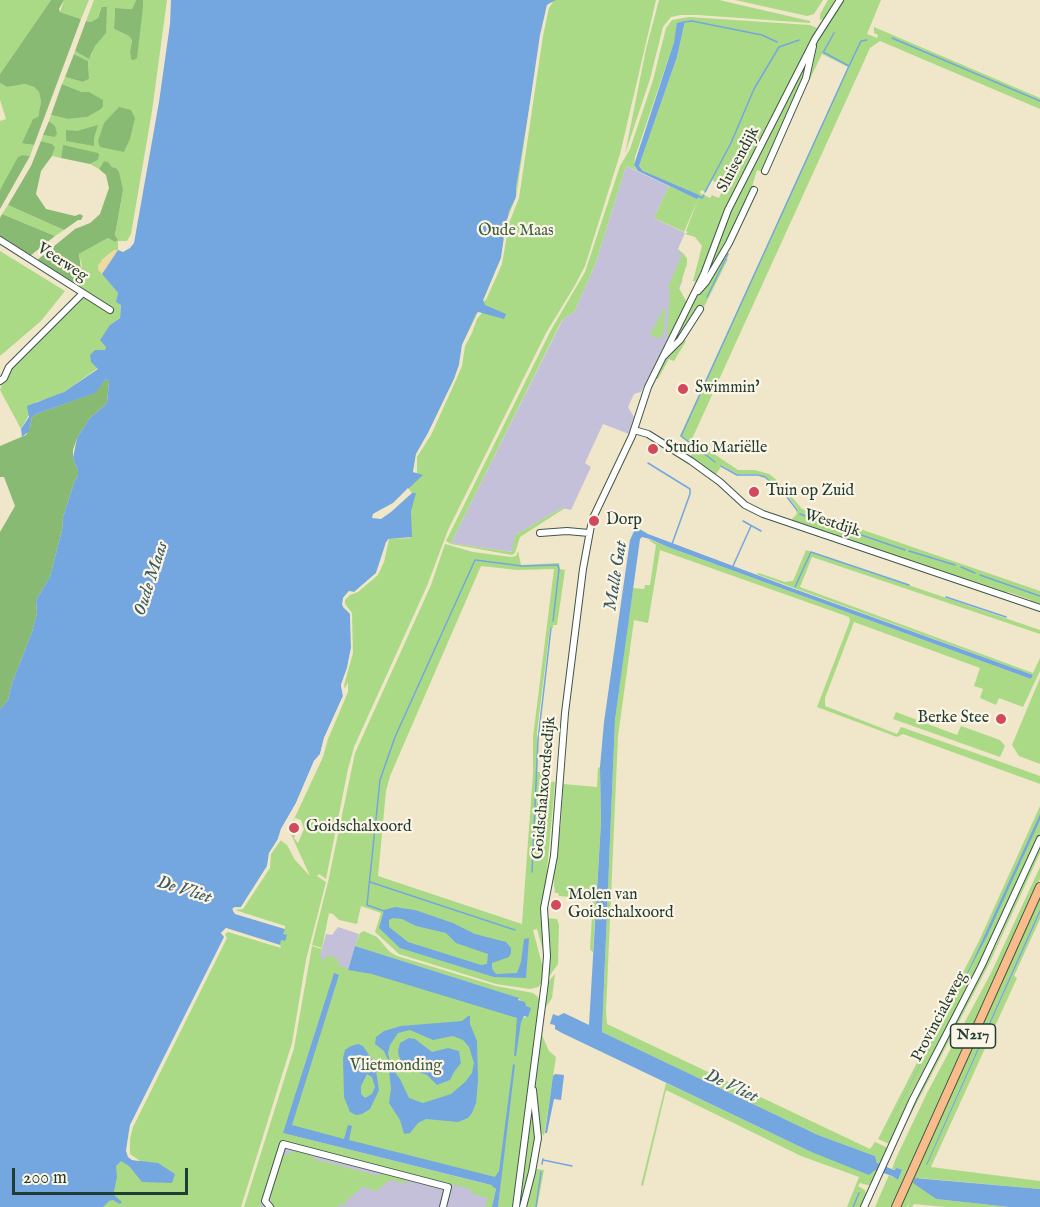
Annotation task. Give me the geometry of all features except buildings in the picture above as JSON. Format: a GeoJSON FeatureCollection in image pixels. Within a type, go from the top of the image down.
{"type":"FeatureCollection","features":[{"type":"Feature","properties":{"kind":"main road","name":"N217"},"geometry":{"type":"LineString","coordinates":[[896,1207],[1040,887]]}},
{"type":"Feature","properties":{"kind":"street","name":"Sluisendijk"},"geometry":{"type":"LineString","coordinates":[[634,430],[643,398],[695,293],[728,210],[813,43],[840,0]]}},
{"type":"Feature","properties":{"kind":"street","name":"Sluisendijk"},"geometry":{"type":"LineString","coordinates":[[765,171],[806,78],[813,43]]}},
{"type":"Feature","properties":{"kind":"street","name":"Sluisendijk"},"geometry":{"type":"LineString","coordinates":[[695,293],[706,282],[728,245],[754,190]]}},
{"type":"Feature","properties":{"kind":"street","name":"Veerweg"},"geometry":{"type":"LineString","coordinates":[[0,240],[110,310]]}},
{"type":"Feature","properties":{"kind":"street"},"geometry":{"type":"LineString","coordinates":[[0,381],[9,368],[83,293]]}},
{"type":"Feature","properties":{"kind":"street","name":"Sluisendijk"},"geometry":{"type":"LineString","coordinates":[[663,356],[671,351],[680,340],[700,309]]}},
{"type":"Feature","properties":{"kind":"street","name":"Goidschalxoordsedijk"},"geometry":{"type":"LineString","coordinates":[[516,1207],[546,977],[544,908],[555,856],[564,721],[589,533],[594,513],[634,430]]}},
{"type":"Feature","properties":{"kind":"street","name":"Westdijk"},"geometry":{"type":"LineString","coordinates":[[634,430],[648,434],[691,461],[724,485],[745,505],[763,514],[1040,608]]}},
{"type":"Feature","properties":{"kind":"street"},"geometry":{"type":"LineString","coordinates":[[540,532],[589,533]]}},
{"type":"Feature","properties":{"kind":"street","name":"Provincialeweg"},"geometry":{"type":"LineString","coordinates":[[864,1207],[933,1058],[986,958],[1040,839]]}},
{"type":"Feature","properties":{"kind":"street","name":"Goidschalxoordsedijk"},"geometry":{"type":"LineString","coordinates":[[523,1207],[538,1138],[532,1082]]}},
{"type":"Feature","properties":{"kind":"street"},"geometry":{"type":"LineString","coordinates":[[270,1207],[265,1201],[283,1144],[448,1186],[443,1207]]}},
{"type":"Feature","properties":{"kind":"shaded area"},"geometry":{"type":"Polygon","coordinates":[[[626,166],[669,186],[654,218],[685,233],[678,249],[685,255],[679,289],[686,302],[641,392],[634,394],[628,407],[634,417],[629,434],[603,424],[585,463],[591,467],[571,510],[562,508],[515,535],[513,552],[451,543],[563,319],[574,312],[595,265],[626,166]]]}},
{"type":"Feature","properties":{"kind":"shaded area"},"geometry":{"type":"Polygon","coordinates":[[[338,927],[359,934],[348,970],[318,963],[326,934],[332,935],[338,927]]]}},
{"type":"Feature","properties":{"kind":"shaded area"},"geometry":{"type":"Polygon","coordinates":[[[276,1133],[491,1191],[494,1207],[250,1207],[276,1133]]]}},
{"type":"Feature","properties":{"kind":"green space"},"geometry":{"type":"Polygon","coordinates":[[[0,0],[51,0],[0,74],[0,0]]]}},
{"type":"Feature","properties":{"kind":"green space"},"geometry":{"type":"Polygon","coordinates":[[[51,0],[64,0],[59,9],[60,12],[81,19],[34,145],[22,143],[33,119],[38,117],[41,102],[39,92],[34,87],[25,84],[7,87],[0,83],[0,74],[51,0]]]}},
{"type":"Feature","properties":{"kind":"green space"},"geometry":{"type":"Polygon","coordinates":[[[64,0],[89,0],[81,19],[60,12],[64,0]]]}},
{"type":"Feature","properties":{"kind":"green space"},"geometry":{"type":"Polygon","coordinates":[[[94,0],[136,0],[132,9],[115,8],[114,29],[132,39],[131,59],[143,0],[167,0],[152,111],[131,234],[127,241],[118,241],[118,250],[114,250],[102,260],[98,269],[118,293],[117,298],[121,305],[120,318],[110,325],[106,348],[98,368],[64,392],[36,402],[21,429],[0,390],[6,373],[84,295],[75,286],[82,266],[79,254],[108,238],[115,242],[117,238],[115,235],[123,190],[114,167],[104,161],[99,169],[90,164],[98,160],[63,146],[61,158],[52,156],[55,147],[41,141],[43,135],[54,137],[55,126],[49,121],[51,115],[68,119],[87,117],[82,92],[62,84],[65,77],[83,82],[89,79],[88,61],[74,54],[75,51],[89,58],[92,54],[100,10],[98,18],[91,22],[86,21],[94,0]]]}},
{"type":"Feature","properties":{"kind":"green space"},"geometry":{"type":"Polygon","coordinates":[[[136,0],[143,0],[143,7],[137,58],[134,60],[131,59],[130,52],[132,40],[129,36],[114,29],[115,8],[132,9],[136,0]]]}},
{"type":"Feature","properties":{"kind":"green space","name":"Oude Maas"},"geometry":{"type":"Polygon","coordinates":[[[545,0],[656,0],[620,154],[585,266],[546,333],[448,530],[427,586],[354,747],[326,879],[319,874],[317,876],[326,882],[306,960],[292,1043],[241,1207],[62,1207],[124,1132],[266,853],[279,839],[287,845],[295,860],[310,876],[289,830],[323,757],[348,692],[348,682],[341,696],[351,649],[348,613],[341,602],[389,539],[411,538],[375,519],[374,515],[420,477],[383,467],[545,0]],[[295,818],[293,823],[299,826],[294,838],[298,843],[304,829],[301,820],[295,818]]]}},
{"type":"Feature","properties":{"kind":"green space"},"geometry":{"type":"Polygon","coordinates":[[[659,0],[719,0],[810,21],[810,23],[698,15],[671,17],[663,27],[650,79],[625,154],[646,49],[659,0]]]}},
{"type":"Feature","properties":{"kind":"green space"},"geometry":{"type":"Polygon","coordinates":[[[735,0],[823,0],[814,14],[807,16],[735,0]]]}},
{"type":"Feature","properties":{"kind":"green space"},"geometry":{"type":"Polygon","coordinates":[[[828,0],[837,0],[825,18],[820,20],[820,14],[828,0]]]}},
{"type":"Feature","properties":{"kind":"green space"},"geometry":{"type":"Polygon","coordinates":[[[842,0],[881,0],[867,34],[877,38],[874,27],[1040,98],[1040,109],[880,41],[870,48],[692,439],[738,470],[755,470],[769,474],[802,509],[1040,591],[1040,606],[1030,602],[1031,600],[1008,592],[1006,594],[790,521],[797,514],[798,509],[787,495],[770,480],[759,474],[737,474],[722,465],[715,476],[690,457],[696,448],[680,436],[848,67],[822,54],[810,79],[808,78],[817,40],[842,0]]]}},
{"type":"Feature","properties":{"kind":"green space"},"geometry":{"type":"Polygon","coordinates":[[[102,7],[107,7],[106,33],[95,46],[89,59],[75,51],[86,21],[91,22],[98,18],[102,7]]]}},
{"type":"Feature","properties":{"kind":"green space"},"geometry":{"type":"Polygon","coordinates":[[[689,17],[810,25],[817,28],[697,282],[693,281],[702,246],[695,237],[685,234],[688,232],[686,231],[698,199],[684,232],[654,218],[669,186],[697,198],[643,171],[639,166],[677,57],[685,21],[679,24],[635,157],[634,166],[638,171],[626,166],[595,265],[574,312],[562,320],[451,543],[512,552],[515,535],[565,508],[520,537],[515,553],[512,555],[451,544],[446,541],[551,330],[585,272],[620,166],[630,149],[653,80],[666,28],[672,20],[689,17]],[[712,180],[706,192],[701,190],[700,193],[710,198],[712,195],[719,198],[724,187],[712,180]]]}},
{"type":"Feature","properties":{"kind":"green space"},"geometry":{"type":"Polygon","coordinates":[[[811,51],[807,69],[763,172],[757,170],[748,200],[727,244],[700,287],[730,213],[811,51]]]}},
{"type":"Feature","properties":{"kind":"green space"},"geometry":{"type":"Polygon","coordinates":[[[74,54],[88,61],[89,79],[83,82],[65,77],[74,54]]]}},
{"type":"Feature","properties":{"kind":"green space"},"geometry":{"type":"Polygon","coordinates":[[[0,83],[7,87],[25,84],[34,87],[39,92],[41,102],[38,117],[27,144],[34,145],[30,156],[23,155],[0,190],[0,121],[6,119],[0,100],[0,83]]]}},
{"type":"Feature","properties":{"kind":"green space"},"geometry":{"type":"Polygon","coordinates":[[[62,84],[82,92],[89,92],[103,100],[103,106],[87,117],[68,119],[51,115],[62,84]]]}},
{"type":"Feature","properties":{"kind":"green space"},"geometry":{"type":"Polygon","coordinates":[[[119,107],[131,110],[135,118],[124,152],[100,147],[98,141],[104,123],[119,107]]]}},
{"type":"Feature","properties":{"kind":"green space"},"geometry":{"type":"Polygon","coordinates":[[[49,121],[55,126],[57,134],[54,137],[43,135],[49,121]]]}},
{"type":"Feature","properties":{"kind":"green space"},"geometry":{"type":"Polygon","coordinates":[[[98,125],[94,146],[66,141],[66,130],[77,131],[98,125]]]}},
{"type":"Feature","properties":{"kind":"green space"},"geometry":{"type":"Polygon","coordinates":[[[41,141],[55,147],[52,156],[41,171],[36,194],[46,209],[83,216],[81,220],[64,230],[8,205],[31,166],[41,141]]]}},
{"type":"Feature","properties":{"kind":"green space"},"geometry":{"type":"Polygon","coordinates":[[[63,145],[98,153],[98,160],[90,164],[61,158],[63,145]]]}},
{"type":"Feature","properties":{"kind":"green space"},"geometry":{"type":"Polygon","coordinates":[[[30,156],[0,209],[0,190],[18,157],[30,156]]]}},
{"type":"Feature","properties":{"kind":"green space"},"geometry":{"type":"Polygon","coordinates":[[[104,161],[119,172],[123,190],[115,235],[118,240],[115,242],[108,238],[79,254],[82,277],[75,286],[36,261],[75,229],[90,223],[100,214],[109,188],[106,175],[99,169],[104,161]]]}},
{"type":"Feature","properties":{"kind":"green space"},"geometry":{"type":"Polygon","coordinates":[[[8,205],[64,230],[55,236],[2,214],[8,205]]]}},
{"type":"Feature","properties":{"kind":"green space"},"geometry":{"type":"Polygon","coordinates":[[[2,214],[55,236],[30,256],[0,236],[2,214]]]}},
{"type":"Feature","properties":{"kind":"green space"},"geometry":{"type":"Polygon","coordinates":[[[677,249],[687,258],[679,288],[687,303],[670,338],[667,337],[670,290],[668,287],[682,255],[677,249]]]}},
{"type":"Feature","properties":{"kind":"green space"},"geometry":{"type":"Polygon","coordinates":[[[0,251],[65,291],[41,321],[0,356],[0,251]]]}},
{"type":"Feature","properties":{"kind":"green space"},"geometry":{"type":"Polygon","coordinates":[[[723,257],[728,259],[704,307],[700,305],[695,316],[669,351],[696,296],[723,257]]]}},
{"type":"Feature","properties":{"kind":"green space"},"geometry":{"type":"Polygon","coordinates":[[[665,306],[664,331],[660,339],[650,335],[665,306]]]}},
{"type":"Feature","properties":{"kind":"green space"},"geometry":{"type":"Polygon","coordinates":[[[682,339],[686,341],[674,361],[669,359],[658,379],[655,378],[665,359],[682,339]]]}},
{"type":"Feature","properties":{"kind":"green space"},"geometry":{"type":"Polygon","coordinates":[[[106,379],[109,381],[107,403],[89,419],[77,438],[73,450],[78,476],[63,517],[50,577],[36,600],[37,613],[32,632],[12,683],[8,700],[0,709],[0,532],[15,506],[4,477],[0,477],[0,446],[26,435],[32,417],[36,414],[94,393],[106,379]]]}},
{"type":"Feature","properties":{"kind":"green space"},"geometry":{"type":"Polygon","coordinates":[[[649,539],[1031,679],[1033,675],[756,574],[785,582],[793,581],[806,550],[1040,630],[1040,634],[812,557],[800,587],[1033,673],[1040,658],[1040,671],[1023,707],[999,698],[996,705],[980,698],[983,689],[974,686],[980,668],[854,622],[825,698],[825,706],[897,734],[901,727],[1040,776],[1040,784],[903,734],[897,737],[817,707],[850,621],[849,617],[660,550],[648,623],[634,620],[618,736],[607,1024],[870,1149],[875,1142],[886,1147],[880,1164],[877,1163],[875,1156],[818,1135],[602,1032],[615,720],[633,588],[644,589],[645,585],[650,585],[656,545],[649,539]]]}},
{"type":"Feature","properties":{"kind":"green space"},"geometry":{"type":"Polygon","coordinates":[[[445,544],[473,552],[511,557],[516,556],[518,551],[521,565],[559,563],[560,569],[565,570],[557,625],[550,628],[537,732],[537,772],[545,772],[544,781],[555,782],[548,873],[541,909],[544,954],[537,929],[533,930],[543,968],[543,981],[538,987],[530,989],[496,984],[399,954],[375,932],[381,913],[361,906],[357,924],[339,920],[329,913],[322,948],[312,945],[328,882],[355,753],[431,585],[445,544]],[[481,566],[390,776],[386,791],[378,876],[522,924],[533,773],[533,737],[554,569],[517,570],[481,566]]]}},
{"type":"Feature","properties":{"kind":"green space"},"geometry":{"type":"Polygon","coordinates":[[[1040,678],[1040,764],[1019,756],[1012,745],[1040,678]]]}},
{"type":"Feature","properties":{"kind":"green space"},"geometry":{"type":"Polygon","coordinates":[[[896,712],[957,735],[961,726],[1000,740],[1005,746],[1000,757],[893,719],[896,712]]]}},
{"type":"Feature","properties":{"kind":"green space"},"geometry":{"type":"Polygon","coordinates":[[[600,767],[601,822],[593,952],[590,950],[593,899],[559,896],[555,893],[553,875],[561,826],[563,784],[597,787],[598,768],[600,767]]]}},
{"type":"Feature","properties":{"kind":"green space"},"geometry":{"type":"Polygon","coordinates":[[[1040,806],[1040,833],[972,980],[910,1095],[890,1143],[878,1139],[979,941],[1040,806]]]}},
{"type":"Feature","properties":{"kind":"green space"},"geometry":{"type":"Polygon","coordinates":[[[1040,845],[1040,853],[989,964],[897,1141],[996,945],[1040,845]]]}},
{"type":"Feature","properties":{"kind":"green space"},"geometry":{"type":"Polygon","coordinates":[[[1040,867],[1040,879],[896,1198],[891,1207],[875,1207],[889,1175],[898,1180],[902,1170],[892,1169],[896,1158],[927,1093],[992,971],[1040,867]]]}},
{"type":"Feature","properties":{"kind":"green space"},"geometry":{"type":"Polygon","coordinates":[[[1040,894],[1040,909],[927,1165],[1040,913],[1040,919],[1014,976],[1017,978],[931,1167],[1040,1181],[1040,1189],[919,1178],[915,1183],[936,1199],[1009,1207],[946,1207],[914,1204],[908,1207],[910,1201],[907,1207],[899,1207],[1040,894]]]}},
{"type":"Feature","properties":{"kind":"green space"},"geometry":{"type":"Polygon","coordinates":[[[546,918],[557,919],[559,925],[558,964],[548,978],[546,918]]]}},
{"type":"Feature","properties":{"kind":"green space","name":"Vlietmonding"},"geometry":{"type":"Polygon","coordinates":[[[364,931],[377,937],[390,952],[397,956],[496,986],[533,993],[538,997],[540,1001],[514,1207],[498,1207],[501,1180],[283,1133],[494,1186],[496,1189],[492,1207],[485,1207],[488,1198],[471,1193],[471,1189],[281,1141],[260,1207],[244,1207],[294,1048],[312,946],[322,949],[320,958],[325,960],[326,955],[339,959],[338,965],[345,969],[375,974],[522,1018],[527,1017],[526,1006],[518,998],[355,946],[360,933],[364,931]]]}},
{"type":"Feature","properties":{"kind":"green space"},"geometry":{"type":"Polygon","coordinates":[[[555,974],[552,998],[544,1010],[548,982],[555,974]]]}},
{"type":"Feature","properties":{"kind":"green space"},"geometry":{"type":"Polygon","coordinates":[[[541,1033],[549,1051],[556,1057],[544,1136],[538,1128],[534,1083],[541,1033]]]}},
{"type":"Feature","properties":{"kind":"green space"},"geometry":{"type":"Polygon","coordinates":[[[666,1083],[809,1151],[877,1170],[871,1185],[860,1183],[858,1186],[865,1190],[866,1194],[862,1207],[847,1207],[859,1177],[801,1156],[666,1090],[643,1186],[641,1185],[666,1083]]]}},
{"type":"Feature","properties":{"kind":"green space"},"geometry":{"type":"Polygon","coordinates":[[[533,1093],[536,1141],[521,1207],[518,1207],[533,1093]]]}},
{"type":"Feature","properties":{"kind":"green space"},"geometry":{"type":"Polygon","coordinates":[[[296,1151],[313,1155],[313,1159],[380,1176],[382,1173],[404,1179],[407,1184],[390,1180],[375,1192],[364,1186],[344,1203],[347,1207],[341,1204],[337,1207],[274,1207],[270,1194],[282,1156],[296,1151]]]}},
{"type":"Feature","properties":{"kind":"green space"},"geometry":{"type":"Polygon","coordinates":[[[534,1170],[544,1170],[537,1207],[524,1207],[534,1170]]]}},
{"type":"Feature","properties":{"kind":"sand"},"geometry":{"type":"Polygon","coordinates":[[[114,250],[118,250],[102,274],[98,265],[114,250]]]}},
{"type":"Feature","properties":{"kind":"water"},"geometry":{"type":"Polygon","coordinates":[[[171,0],[556,0],[549,3],[546,8],[516,197],[509,211],[501,258],[483,300],[485,305],[506,314],[504,319],[478,312],[476,314],[462,345],[454,379],[416,454],[413,472],[423,475],[393,503],[373,514],[381,519],[412,493],[416,493],[411,511],[412,537],[388,539],[376,573],[354,592],[349,591],[343,598],[343,607],[350,614],[351,648],[341,685],[343,696],[324,738],[320,754],[314,761],[296,803],[269,853],[267,866],[241,907],[232,909],[236,914],[285,929],[283,934],[287,935],[285,941],[281,940],[280,945],[226,928],[221,933],[225,937],[133,1120],[126,1151],[132,1160],[158,1163],[175,1174],[172,1183],[142,1182],[129,1166],[121,1161],[116,1166],[117,1177],[114,1191],[115,1196],[122,1202],[120,1204],[113,1200],[103,1207],[0,1207],[0,709],[8,700],[12,683],[32,632],[37,613],[36,600],[50,577],[63,517],[78,476],[73,458],[77,438],[89,419],[107,403],[109,381],[106,379],[95,393],[36,414],[32,417],[29,431],[22,437],[21,429],[29,417],[27,406],[64,392],[98,369],[91,362],[90,355],[95,350],[105,350],[106,347],[100,340],[110,325],[120,318],[121,305],[116,302],[118,293],[102,274],[118,250],[123,252],[134,243],[159,102],[170,24],[171,0]]]}},
{"type":"Feature","properties":{"kind":"water"},"geometry":{"type":"Polygon","coordinates":[[[685,21],[677,57],[639,166],[643,171],[699,195],[697,199],[638,171],[634,165],[674,42],[677,23],[685,21]]]}},
{"type":"Feature","properties":{"kind":"water"},"geometry":{"type":"Polygon","coordinates":[[[636,527],[648,534],[789,587],[1033,675],[1031,679],[650,539],[642,537],[640,539],[615,720],[602,1032],[818,1135],[875,1156],[877,1163],[894,1170],[897,1168],[902,1170],[898,1180],[875,1170],[869,1175],[809,1151],[562,1033],[555,1029],[555,1025],[550,1024],[553,1014],[558,1016],[564,1013],[589,1025],[601,822],[600,767],[604,722],[630,540],[636,527]]]}},
{"type":"Feature","properties":{"kind":"water"},"geometry":{"type":"Polygon","coordinates":[[[1040,814],[1040,820],[987,936],[883,1137],[971,965],[1040,814]]]}},
{"type":"Feature","properties":{"kind":"water"},"geometry":{"type":"Polygon","coordinates":[[[395,907],[415,910],[453,923],[475,934],[506,942],[511,948],[511,953],[509,957],[492,963],[492,969],[496,974],[517,973],[524,939],[529,938],[526,978],[494,977],[400,948],[379,928],[384,910],[395,907]],[[402,919],[389,920],[389,927],[408,942],[481,965],[487,964],[488,954],[456,943],[446,933],[416,926],[402,919]]]}},
{"type":"Feature","properties":{"kind":"water"},"geometry":{"type":"Polygon","coordinates":[[[1040,909],[1040,913],[926,1165],[1040,909]]]}},
{"type":"Feature","properties":{"kind":"water"},"geometry":{"type":"Polygon","coordinates":[[[355,946],[519,998],[518,1000],[525,1002],[526,1006],[531,1008],[528,1017],[524,1016],[521,1022],[516,1056],[514,1056],[517,1018],[372,974],[348,970],[355,946]]]}},
{"type":"Feature","properties":{"kind":"water"},"geometry":{"type":"Polygon","coordinates":[[[334,973],[339,975],[292,1125],[344,1139],[348,1125],[352,1126],[349,1140],[495,1177],[499,1171],[513,1064],[515,1065],[498,1207],[492,1207],[496,1189],[491,1185],[283,1133],[334,973]]]}},
{"type":"Feature","properties":{"kind":"water"},"geometry":{"type":"Polygon","coordinates":[[[470,1016],[470,1024],[477,1041],[478,1082],[476,1103],[472,1113],[468,1118],[458,1122],[426,1119],[418,1123],[410,1133],[404,1134],[400,1120],[389,1103],[391,1089],[388,1060],[384,1051],[375,1044],[376,1037],[384,1031],[401,1026],[462,1021],[470,1016]],[[410,1030],[398,1033],[388,1053],[391,1067],[409,1098],[423,1103],[451,1094],[472,1073],[474,1063],[469,1047],[463,1040],[453,1036],[433,1040],[410,1030]]]}},
{"type":"Feature","properties":{"kind":"water"},"geometry":{"type":"Polygon","coordinates":[[[409,1038],[415,1039],[432,1052],[448,1048],[459,1051],[461,1063],[450,1080],[437,1085],[427,1075],[406,1068],[398,1051],[400,1043],[409,1038]]]}},
{"type":"Feature","properties":{"kind":"water"},"geometry":{"type":"Polygon","coordinates":[[[358,1044],[363,1046],[375,1064],[379,1090],[370,1109],[356,1115],[350,1112],[344,1097],[343,1058],[345,1050],[358,1044]],[[367,1074],[361,1086],[361,1094],[365,1098],[372,1094],[375,1087],[372,1077],[367,1074]]]}},
{"type":"Feature","properties":{"kind":"water"},"geometry":{"type":"Polygon","coordinates":[[[555,1074],[564,1075],[561,1100],[554,1099],[547,1133],[545,1133],[553,1076],[555,1074]]]}},
{"type":"Feature","properties":{"kind":"water"},"geometry":{"type":"Polygon","coordinates":[[[915,1178],[1040,1189],[1040,1207],[1009,1207],[936,1199],[913,1183],[915,1178]]]}},
{"type":"Feature","properties":{"kind":"pier"},"geometry":{"type":"Polygon","coordinates":[[[553,2],[549,8],[543,36],[519,198],[509,223],[502,264],[486,300],[483,301],[501,258],[506,222],[516,197],[540,35],[547,5],[553,2]]]}},
{"type":"Feature","properties":{"kind":"pier"},"geometry":{"type":"Polygon","coordinates":[[[478,312],[482,313],[465,346],[462,366],[431,435],[417,457],[417,473],[413,472],[416,454],[454,379],[462,345],[478,312]]]}},
{"type":"Feature","properties":{"kind":"pier"},"geometry":{"type":"Polygon","coordinates":[[[408,488],[412,493],[391,512],[381,519],[372,518],[373,514],[393,503],[408,488]]]}},
{"type":"Feature","properties":{"kind":"pier"},"geometry":{"type":"Polygon","coordinates":[[[389,539],[384,562],[378,575],[345,600],[345,604],[352,613],[353,653],[344,685],[346,695],[322,756],[316,762],[299,804],[281,840],[271,854],[270,868],[243,909],[235,910],[285,926],[285,929],[235,914],[233,908],[241,907],[267,866],[269,853],[296,803],[314,761],[320,754],[324,738],[343,696],[341,685],[351,648],[350,614],[342,605],[343,598],[349,591],[354,592],[376,573],[389,539]]]}},
{"type":"Feature","properties":{"kind":"pier"},"geometry":{"type":"Polygon","coordinates":[[[226,928],[280,945],[281,948],[228,932],[225,934],[227,938],[133,1127],[130,1154],[140,1161],[132,1160],[126,1151],[130,1125],[224,937],[221,933],[226,928]]]}},
{"type":"Feature","properties":{"kind":"waterway"},"geometry":{"type":"LineString","coordinates":[[684,22],[692,21],[762,35],[777,42]]}},
{"type":"Feature","properties":{"kind":"waterway"},"geometry":{"type":"LineString","coordinates":[[824,51],[834,33]]}},
{"type":"Feature","properties":{"kind":"waterway"},"geometry":{"type":"LineString","coordinates":[[892,38],[1040,101]]}},
{"type":"Feature","properties":{"kind":"waterway"},"geometry":{"type":"LineString","coordinates":[[705,192],[731,143],[754,89],[779,47],[799,40]]}},
{"type":"Feature","properties":{"kind":"waterway"},"geometry":{"type":"LineString","coordinates":[[823,52],[849,66],[861,41],[867,40]]}},
{"type":"Feature","properties":{"kind":"waterway"},"geometry":{"type":"LineString","coordinates":[[715,462],[681,436],[849,66]]}},
{"type":"Feature","properties":{"kind":"waterway"},"geometry":{"type":"LineString","coordinates":[[698,196],[702,198],[704,195]]}},
{"type":"Feature","properties":{"kind":"waterway"},"geometry":{"type":"LineString","coordinates":[[707,297],[728,254]]}},
{"type":"Feature","properties":{"kind":"waterway"},"geometry":{"type":"LineString","coordinates":[[648,463],[690,489],[672,544]]}},
{"type":"Feature","properties":{"kind":"waterway"},"geometry":{"type":"LineString","coordinates":[[721,466],[737,475],[765,477],[784,493],[797,510]]}},
{"type":"Feature","properties":{"kind":"waterway"},"geometry":{"type":"LineString","coordinates":[[800,514],[905,550]]}},
{"type":"Feature","properties":{"kind":"waterway"},"geometry":{"type":"LineString","coordinates":[[743,521],[761,531]]}},
{"type":"Feature","properties":{"kind":"waterway"},"geometry":{"type":"LineString","coordinates":[[733,566],[751,526]]}},
{"type":"Feature","properties":{"kind":"waterway"},"geometry":{"type":"LineString","coordinates":[[909,551],[955,565]]}},
{"type":"Feature","properties":{"kind":"waterway"},"geometry":{"type":"LineString","coordinates":[[795,587],[811,552],[909,585]]}},
{"type":"Feature","properties":{"kind":"waterway"},"geometry":{"type":"LineString","coordinates":[[384,911],[367,905],[380,780],[395,737],[475,560],[522,566],[558,565],[553,621]]}},
{"type":"Feature","properties":{"kind":"waterway"},"geometry":{"type":"LineString","coordinates":[[961,567],[975,573]]}},
{"type":"Feature","properties":{"kind":"waterway"},"geometry":{"type":"LineString","coordinates":[[980,575],[1040,596]]}},
{"type":"Feature","properties":{"kind":"waterway"},"geometry":{"type":"LineString","coordinates":[[946,597],[1006,617]]}},
{"type":"Feature","properties":{"kind":"waterway"},"geometry":{"type":"LineString","coordinates":[[532,872],[538,740],[551,628]]}},
{"type":"Feature","properties":{"kind":"waterway"},"geometry":{"type":"LineString","coordinates":[[370,882],[515,930]]}},
{"type":"Feature","properties":{"kind":"waterway"},"geometry":{"type":"LineString","coordinates":[[542,1164],[543,1159]]}},
{"type":"Feature","properties":{"kind":"waterway"},"geometry":{"type":"LineString","coordinates":[[543,1160],[572,1166]]}},
{"type":"Feature","properties":{"kind":"waterway"},"geometry":{"type":"LineString","coordinates":[[536,1207],[541,1172]]}},
{"type":"Feature","properties":{"kind":"waterway"},"geometry":{"type":"LineString","coordinates":[[853,1207],[859,1193]]}},
{"type":"Feature","properties":{"kind":"place","name":"Swimmin'"},"geometry":{"type":"Point","coordinates":[683,389]}},
{"type":"Feature","properties":{"kind":"place","name":"Studio Mariëlle"},"geometry":{"type":"Point","coordinates":[653,449]}},
{"type":"Feature","properties":{"kind":"place","name":"Tuin op Zuid"},"geometry":{"type":"Point","coordinates":[754,492]}},
{"type":"Feature","properties":{"kind":"place","name":"Dorp"},"geometry":{"type":"Point","coordinates":[594,521]}},
{"type":"Feature","properties":{"kind":"place","name":"Berke Stee"},"geometry":{"type":"Point","coordinates":[1001,719]}},
{"type":"Feature","properties":{"kind":"place","name":"Goidschalxoord"},"geometry":{"type":"Point","coordinates":[294,828]}},
{"type":"Feature","properties":{"kind":"place","name":"Molen van Goidschalxoord"},"geometry":{"type":"Point","coordinates":[556,905]}},
{"type":"Feature","properties":{"kind":"water label","name":"Malle Gat"},"geometry":{"type":"Point","coordinates":[617,576]}},
{"type":"Feature","properties":{"kind":"water label","name":"De Vliet"},"geometry":{"type":"Point","coordinates":[184,891]}},
{"type":"Feature","properties":{"kind":"water label","name":"De Vliet"},"geometry":{"type":"Point","coordinates":[731,1087]}}]}
